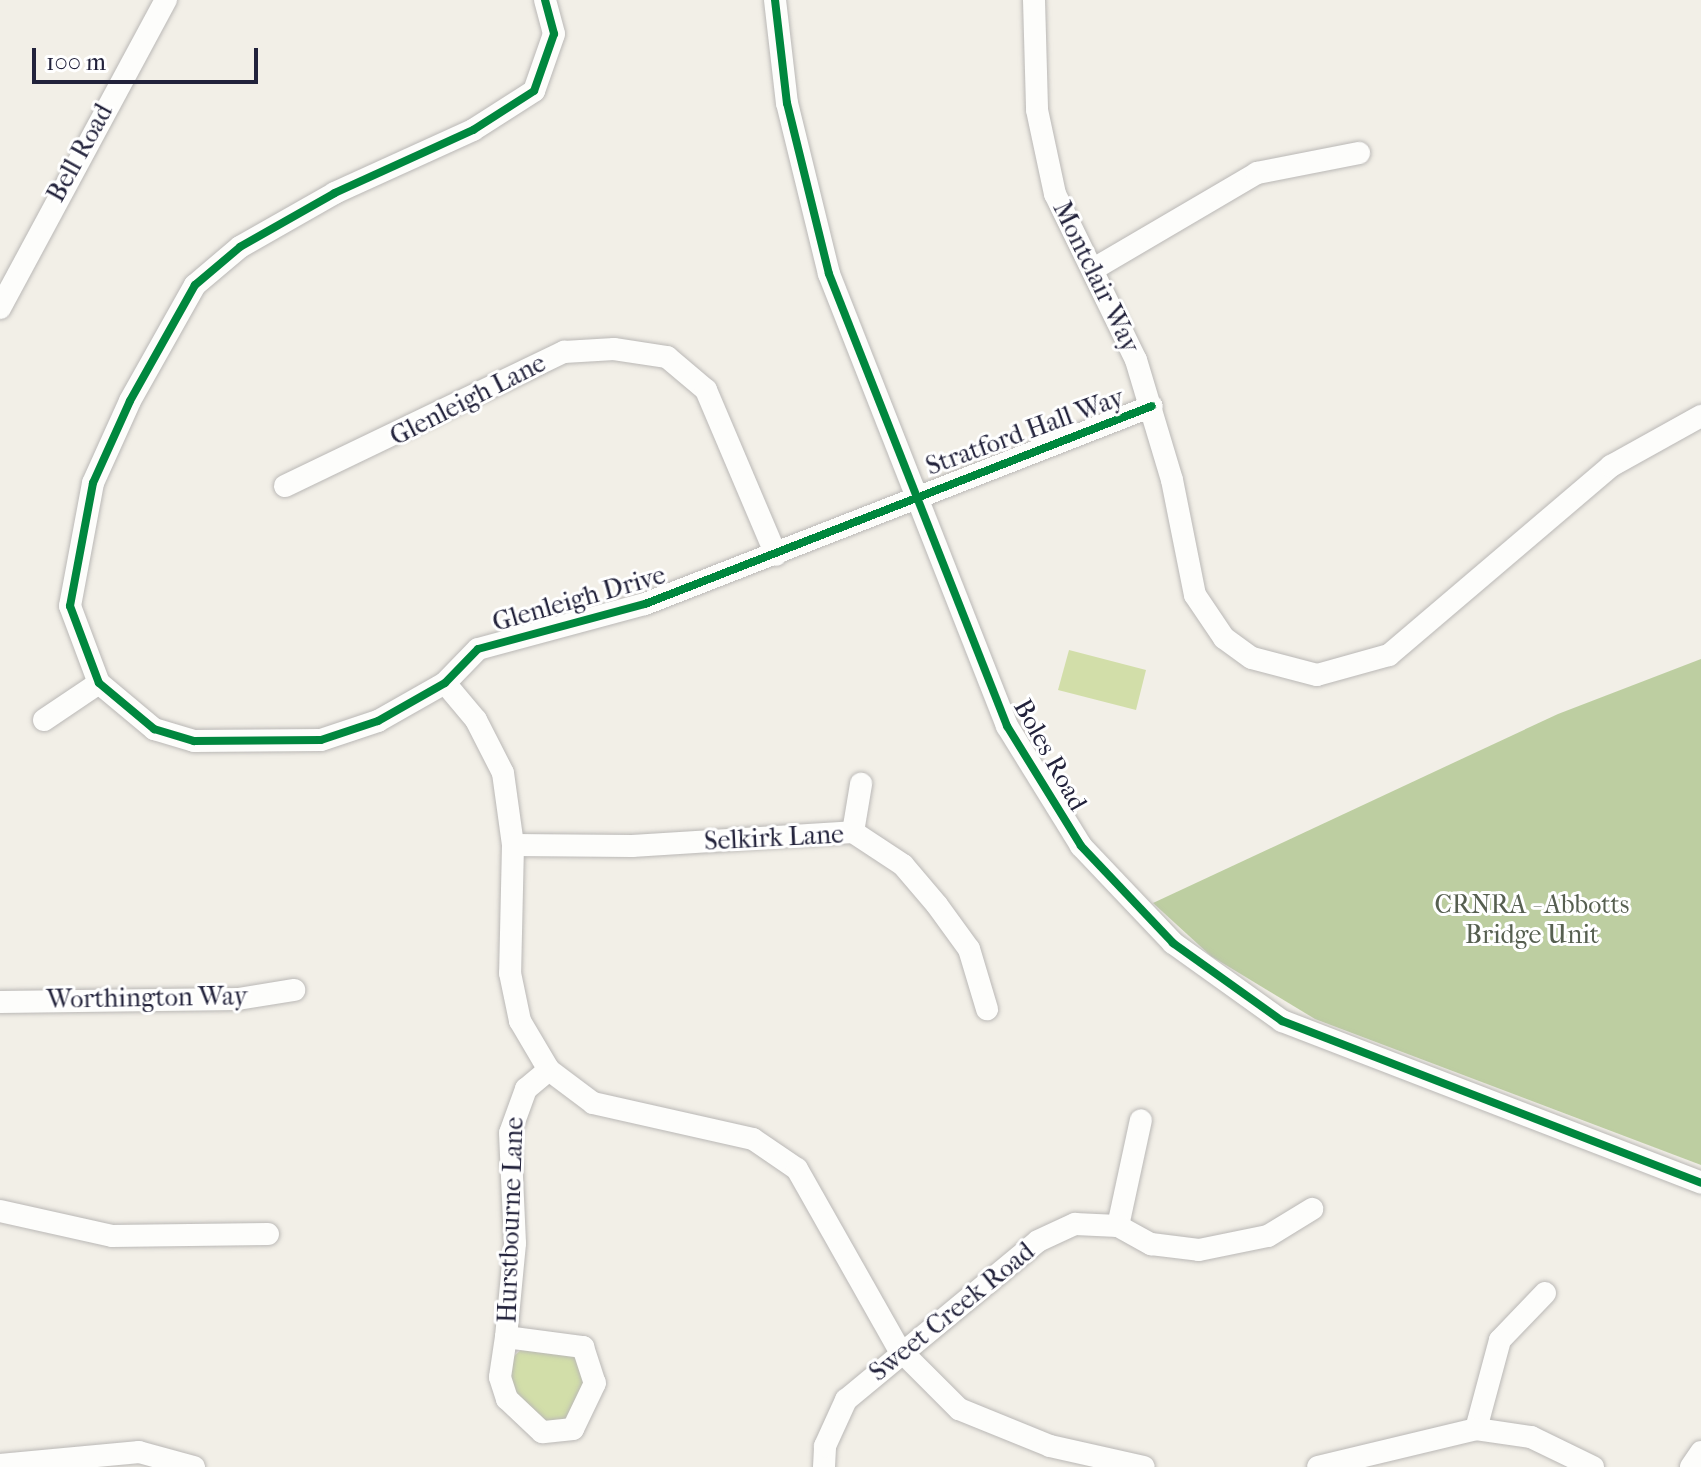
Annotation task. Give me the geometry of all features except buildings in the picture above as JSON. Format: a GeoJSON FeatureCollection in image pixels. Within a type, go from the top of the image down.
{"type":"FeatureCollection","features":[{"type":"Feature","properties":{"kind":"street","name":"Bell Road"},"geometry":{"type":"LineString","coordinates":[[0,308],[166,0]]}},
{"type":"Feature","properties":{"kind":"street","name":"Glenleigh Drive"},"geometry":{"type":"LineString","coordinates":[[545,0],[554,34],[534,91],[473,130],[335,193],[240,247],[195,285],[93,483],[70,606],[99,683],[154,729],[194,741],[321,740],[378,721],[445,683],[478,649],[645,604],[776,555],[913,495]]}},
{"type":"Feature","properties":{"kind":"street","name":"Boles Road"},"geometry":{"type":"LineString","coordinates":[[775,0],[787,103],[813,226],[913,495],[1007,726],[1040,787],[1081,846],[1173,943],[1282,1021],[1412,1077],[1701,1183]]}},
{"type":"Feature","properties":{"kind":"street","name":"Montclair Way"},"geometry":{"type":"LineString","coordinates":[[1034,0],[1037,110],[1048,170],[1064,217],[1097,267],[1152,406],[1186,569],[1205,613],[1252,658],[1317,675],[1389,655],[1611,466],[1701,416]]}},
{"type":"Feature","properties":{"kind":"street"},"geometry":{"type":"LineString","coordinates":[[1097,267],[1257,173],[1359,153]]}},
{"type":"Feature","properties":{"kind":"street","name":"Glenleigh Lane"},"geometry":{"type":"LineString","coordinates":[[285,486],[564,352],[614,349],[667,357],[706,390],[776,555]]}},
{"type":"Feature","properties":{"kind":"street","name":"Stratford Hall Way"},"geometry":{"type":"LineString","coordinates":[[913,495],[1152,406]]}},
{"type":"Feature","properties":{"kind":"street"},"geometry":{"type":"LineString","coordinates":[[44,720],[99,683]]}},
{"type":"Feature","properties":{"kind":"street"},"geometry":{"type":"LineString","coordinates":[[445,683],[476,720],[503,773],[513,845],[510,973],[520,1021],[549,1070],[593,1103],[753,1139],[797,1169],[899,1349],[959,1409],[992,1427],[1144,1467]]}},
{"type":"Feature","properties":{"kind":"street"},"geometry":{"type":"LineString","coordinates":[[853,832],[861,784]]}},
{"type":"Feature","properties":{"kind":"street","name":"Selkirk Lane"},"geometry":{"type":"LineString","coordinates":[[513,845],[853,832],[903,865],[937,905],[969,949],[987,1009]]}},
{"type":"Feature","properties":{"kind":"street","name":"Worthington Way"},"geometry":{"type":"LineString","coordinates":[[0,1002],[238,999],[294,990]]}},
{"type":"Feature","properties":{"kind":"street","name":"Hurstbourne Lane"},"geometry":{"type":"LineString","coordinates":[[506,1337],[515,1243],[510,1133],[526,1089],[549,1070]]}},
{"type":"Feature","properties":{"kind":"street"},"geometry":{"type":"LineString","coordinates":[[1118,1226],[1141,1120]]}},
{"type":"Feature","properties":{"kind":"street","name":"Sweet Creek Road"},"geometry":{"type":"LineString","coordinates":[[824,1467],[836,1414],[899,1349],[1038,1241],[1075,1224],[1118,1226],[1151,1244],[1199,1250],[1268,1236],[1312,1209]]}},
{"type":"Feature","properties":{"kind":"street"},"geometry":{"type":"LineString","coordinates":[[0,1211],[112,1236],[268,1234]]}},
{"type":"Feature","properties":{"kind":"street"},"geometry":{"type":"LineString","coordinates":[[1476,1429],[1500,1340],[1545,1293]]}},
{"type":"Feature","properties":{"kind":"street"},"geometry":{"type":"LineString","coordinates":[[506,1337],[583,1347],[595,1383],[573,1429],[542,1432],[507,1399],[500,1377],[506,1337]]}},
{"type":"Feature","properties":{"kind":"street"},"geometry":{"type":"LineString","coordinates":[[1318,1467],[1476,1429],[1531,1437],[1593,1467]]}},
{"type":"Feature","properties":{"kind":"street"},"geometry":{"type":"LineString","coordinates":[[0,1465],[139,1452],[194,1467]]}},
{"type":"Feature","properties":{"kind":"street"},"geometry":{"type":"LineString","coordinates":[[1691,1467],[1701,1452]]}},
{"type":"Feature","properties":{"kind":"green space"},"geometry":{"type":"Polygon","coordinates":[[[1069,650],[1146,670],[1136,710],[1058,690],[1069,650]]]}},
{"type":"Feature","properties":{"kind":"green space","name":"CRNRA - Abbotts Bridge Unit"},"geometry":{"type":"Polygon","coordinates":[[[1701,659],[1701,1165],[1315,1019],[1211,956],[1153,903],[1558,714],[1701,659]]]}},
{"type":"Feature","properties":{"kind":"green space"},"geometry":{"type":"Polygon","coordinates":[[[523,1348],[572,1352],[586,1376],[568,1422],[538,1422],[509,1383],[512,1358],[523,1348]]]}},
{"type":"Feature","properties":{"kind":"cycle path"},"geometry":{"type":"LineString","coordinates":[[545,0],[554,34],[534,91],[473,130],[335,193],[240,247],[195,285],[130,401],[93,483],[70,606],[99,683],[154,729],[194,741],[321,740],[378,721],[445,683],[478,649],[645,604],[1152,406]]}},
{"type":"Feature","properties":{"kind":"cycle path"},"geometry":{"type":"LineString","coordinates":[[775,0],[787,103],[829,274],[1007,726],[1081,846],[1173,943],[1282,1021],[1701,1183]]}}]}
